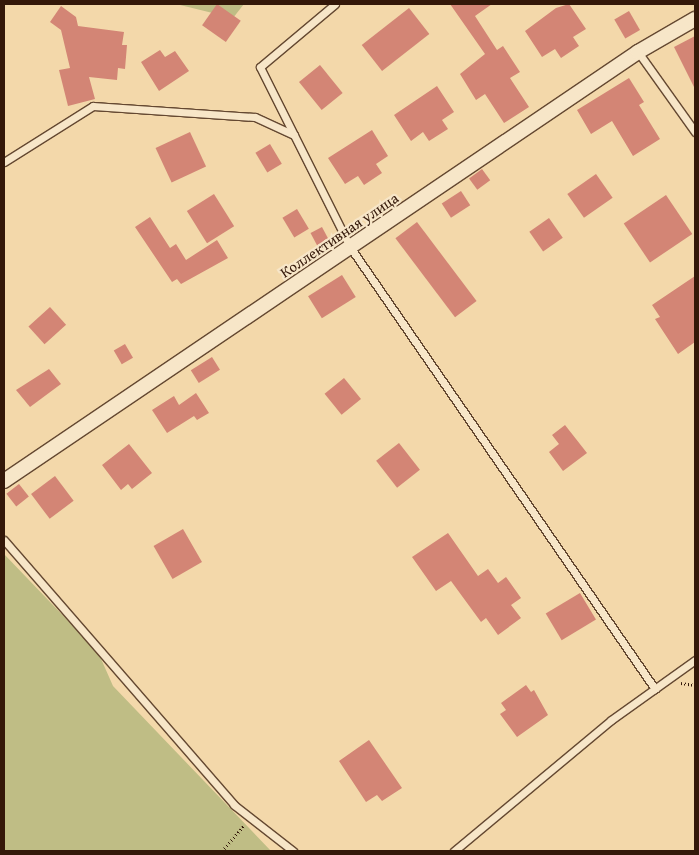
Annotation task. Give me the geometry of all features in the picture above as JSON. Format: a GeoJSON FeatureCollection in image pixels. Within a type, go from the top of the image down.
{"type":"FeatureCollection","features":[{"type":"Feature","properties":{"kind":"street","name":"Коллективная улица"},"geometry":{"type":"LineString","coordinates":[[4,481],[638,52],[695,19]]}},
{"type":"Feature","properties":{"kind":"lane"},"geometry":{"type":"LineString","coordinates":[[335,4],[260,66],[350,247],[655,689]]}},
{"type":"Feature","properties":{"kind":"lane"},"geometry":{"type":"LineString","coordinates":[[638,52],[695,132]]}},
{"type":"Feature","properties":{"kind":"lane"},"geometry":{"type":"LineString","coordinates":[[4,162],[93,106],[255,117],[294,135]]}},
{"type":"Feature","properties":{"kind":"lane"},"geometry":{"type":"LineString","coordinates":[[4,540],[234,805],[294,851]]}},
{"type":"Feature","properties":{"kind":"lane"},"geometry":{"type":"LineString","coordinates":[[454,851],[612,720],[695,660]]}},
{"type":"Feature","properties":{"kind":"path"},"geometry":{"type":"LineString","coordinates":[[222,851],[250,818]]}},
{"type":"Feature","properties":{"kind":"shaded area"},"geometry":{"type":"Polygon","coordinates":[[[176,4],[244,4],[233,18],[176,4]]]}},
{"type":"Feature","properties":{"kind":"shaded area"},"geometry":{"type":"Polygon","coordinates":[[[4,554],[98,652],[113,686],[271,851],[4,851],[4,554]]]}},
{"type":"Feature","properties":{"kind":"building"},"geometry":{"type":"Polygon","coordinates":[[[217,4],[241,21],[226,42],[202,25],[217,4]]]}},
{"type":"Feature","properties":{"kind":"building"},"geometry":{"type":"Polygon","coordinates":[[[450,4],[492,4],[475,16],[497,50],[503,46],[520,72],[510,78],[529,107],[504,123],[485,94],[476,100],[460,74],[485,54],[450,4]]]}},
{"type":"Feature","properties":{"kind":"building"},"geometry":{"type":"Polygon","coordinates":[[[569,4],[586,29],[573,37],[579,46],[561,58],[555,49],[542,57],[525,31],[556,8],[569,4]]]}},
{"type":"Feature","properties":{"kind":"building"},"geometry":{"type":"Polygon","coordinates":[[[61,6],[76,17],[78,26],[124,32],[122,45],[127,45],[125,69],[118,68],[117,80],[89,77],[95,99],[68,106],[59,70],[70,68],[61,30],[50,22],[61,6]]]}},
{"type":"Feature","properties":{"kind":"building"},"geometry":{"type":"Polygon","coordinates":[[[409,8],[429,34],[382,71],[362,45],[409,8]]]}},
{"type":"Feature","properties":{"kind":"building"},"geometry":{"type":"Polygon","coordinates":[[[629,11],[640,30],[625,39],[614,20],[629,11]]]}},
{"type":"Feature","properties":{"kind":"building"},"geometry":{"type":"Polygon","coordinates":[[[695,36],[695,89],[674,47],[695,36]]]}},
{"type":"Feature","properties":{"kind":"building"},"geometry":{"type":"Polygon","coordinates":[[[160,50],[165,57],[175,51],[189,71],[159,91],[141,62],[160,50]]]}},
{"type":"Feature","properties":{"kind":"building"},"geometry":{"type":"Polygon","coordinates":[[[320,65],[343,93],[322,110],[299,82],[320,65]]]}},
{"type":"Feature","properties":{"kind":"building"},"geometry":{"type":"Polygon","coordinates":[[[629,78],[644,102],[639,105],[660,139],[633,156],[612,121],[591,134],[577,110],[629,78]]]}},
{"type":"Feature","properties":{"kind":"building"},"geometry":{"type":"Polygon","coordinates":[[[437,86],[454,112],[442,120],[448,129],[429,141],[423,132],[411,141],[394,115],[437,86]]]}},
{"type":"Feature","properties":{"kind":"building"},"geometry":{"type":"Polygon","coordinates":[[[372,130],[388,156],[376,164],[382,173],[364,185],[358,176],[345,184],[328,158],[372,130]]]}},
{"type":"Feature","properties":{"kind":"building"},"geometry":{"type":"Polygon","coordinates":[[[190,132],[206,166],[172,182],[156,148],[190,132]]]}},
{"type":"Feature","properties":{"kind":"building"},"geometry":{"type":"Polygon","coordinates":[[[270,144],[282,164],[267,172],[255,153],[270,144]]]}},
{"type":"Feature","properties":{"kind":"building"},"geometry":{"type":"Polygon","coordinates":[[[482,169],[490,180],[477,190],[469,178],[482,169]]]}},
{"type":"Feature","properties":{"kind":"building"},"geometry":{"type":"Polygon","coordinates":[[[596,174],[613,198],[584,218],[567,194],[596,174]]]}},
{"type":"Feature","properties":{"kind":"building"},"geometry":{"type":"Polygon","coordinates":[[[461,191],[470,205],[451,218],[442,204],[461,191]]]}},
{"type":"Feature","properties":{"kind":"building"},"geometry":{"type":"Polygon","coordinates":[[[214,194],[234,226],[207,243],[187,211],[214,194]]]}},
{"type":"Feature","properties":{"kind":"building"},"geometry":{"type":"Polygon","coordinates":[[[666,195],[692,234],[650,262],[624,224],[666,195]]]}},
{"type":"Feature","properties":{"kind":"building"},"geometry":{"type":"Polygon","coordinates":[[[297,209],[309,229],[294,237],[282,218],[297,209]]]}},
{"type":"Feature","properties":{"kind":"building"},"geometry":{"type":"Polygon","coordinates":[[[150,217],[170,248],[176,244],[186,260],[217,240],[228,258],[181,284],[177,279],[172,282],[135,227],[150,217]]]}},
{"type":"Feature","properties":{"kind":"building"},"geometry":{"type":"Polygon","coordinates":[[[549,218],[563,238],[543,251],[529,232],[549,218]]]}},
{"type":"Feature","properties":{"kind":"building"},"geometry":{"type":"Polygon","coordinates":[[[417,222],[477,301],[455,317],[395,238],[417,222]]]}},
{"type":"Feature","properties":{"kind":"building"},"geometry":{"type":"Polygon","coordinates":[[[322,227],[330,242],[319,248],[311,233],[322,227]]]}},
{"type":"Feature","properties":{"kind":"building"},"geometry":{"type":"Polygon","coordinates":[[[342,275],[356,297],[322,318],[308,296],[342,275]]]}},
{"type":"Feature","properties":{"kind":"building"},"geometry":{"type":"Polygon","coordinates":[[[695,276],[695,342],[678,354],[655,319],[660,317],[652,305],[695,276]]]}},
{"type":"Feature","properties":{"kind":"building"},"geometry":{"type":"Polygon","coordinates":[[[50,307],[66,325],[45,344],[28,326],[50,307]]]}},
{"type":"Feature","properties":{"kind":"building"},"geometry":{"type":"Polygon","coordinates":[[[125,344],[133,358],[122,364],[114,350],[125,344]]]}},
{"type":"Feature","properties":{"kind":"building"},"geometry":{"type":"Polygon","coordinates":[[[212,357],[220,370],[199,383],[191,370],[212,357]]]}},
{"type":"Feature","properties":{"kind":"building"},"geometry":{"type":"Polygon","coordinates":[[[49,369],[61,384],[30,407],[16,390],[49,369]]]}},
{"type":"Feature","properties":{"kind":"building"},"geometry":{"type":"Polygon","coordinates":[[[344,378],[361,399],[342,415],[325,394],[344,378]]]}},
{"type":"Feature","properties":{"kind":"building"},"geometry":{"type":"Polygon","coordinates":[[[196,393],[209,413],[197,420],[194,416],[167,433],[152,410],[174,396],[179,405],[196,393]]]}},
{"type":"Feature","properties":{"kind":"building"},"geometry":{"type":"Polygon","coordinates":[[[565,425],[587,453],[563,471],[549,452],[559,444],[552,435],[565,425]]]}},
{"type":"Feature","properties":{"kind":"building"},"geometry":{"type":"Polygon","coordinates":[[[399,443],[420,470],[397,488],[376,461],[399,443]]]}},
{"type":"Feature","properties":{"kind":"building"},"geometry":{"type":"Polygon","coordinates":[[[129,444],[152,473],[132,489],[128,484],[121,490],[102,465],[129,444]]]}},
{"type":"Feature","properties":{"kind":"building"},"geometry":{"type":"Polygon","coordinates":[[[55,476],[74,501],[50,519],[31,494],[55,476]]]}},
{"type":"Feature","properties":{"kind":"building"},"geometry":{"type":"Polygon","coordinates":[[[19,484],[29,497],[16,506],[6,494],[19,484]]]}},
{"type":"Feature","properties":{"kind":"building"},"geometry":{"type":"Polygon","coordinates":[[[183,529],[202,562],[173,579],[154,546],[183,529]]]}},
{"type":"Feature","properties":{"kind":"building"},"geometry":{"type":"Polygon","coordinates":[[[448,533],[478,576],[488,569],[498,583],[506,577],[521,598],[511,605],[521,618],[498,635],[486,618],[481,622],[451,581],[436,591],[412,557],[448,533]]]}},
{"type":"Feature","properties":{"kind":"building"},"geometry":{"type":"Polygon","coordinates":[[[580,593],[596,620],[562,640],[546,614],[580,593]]]}},
{"type":"Feature","properties":{"kind":"building"},"geometry":{"type":"Polygon","coordinates":[[[526,685],[531,692],[534,690],[548,715],[517,737],[500,714],[506,710],[501,703],[526,685]]]}},
{"type":"Feature","properties":{"kind":"building"},"geometry":{"type":"Polygon","coordinates":[[[369,740],[402,788],[382,801],[377,795],[366,802],[339,761],[369,740]]]}}]}
